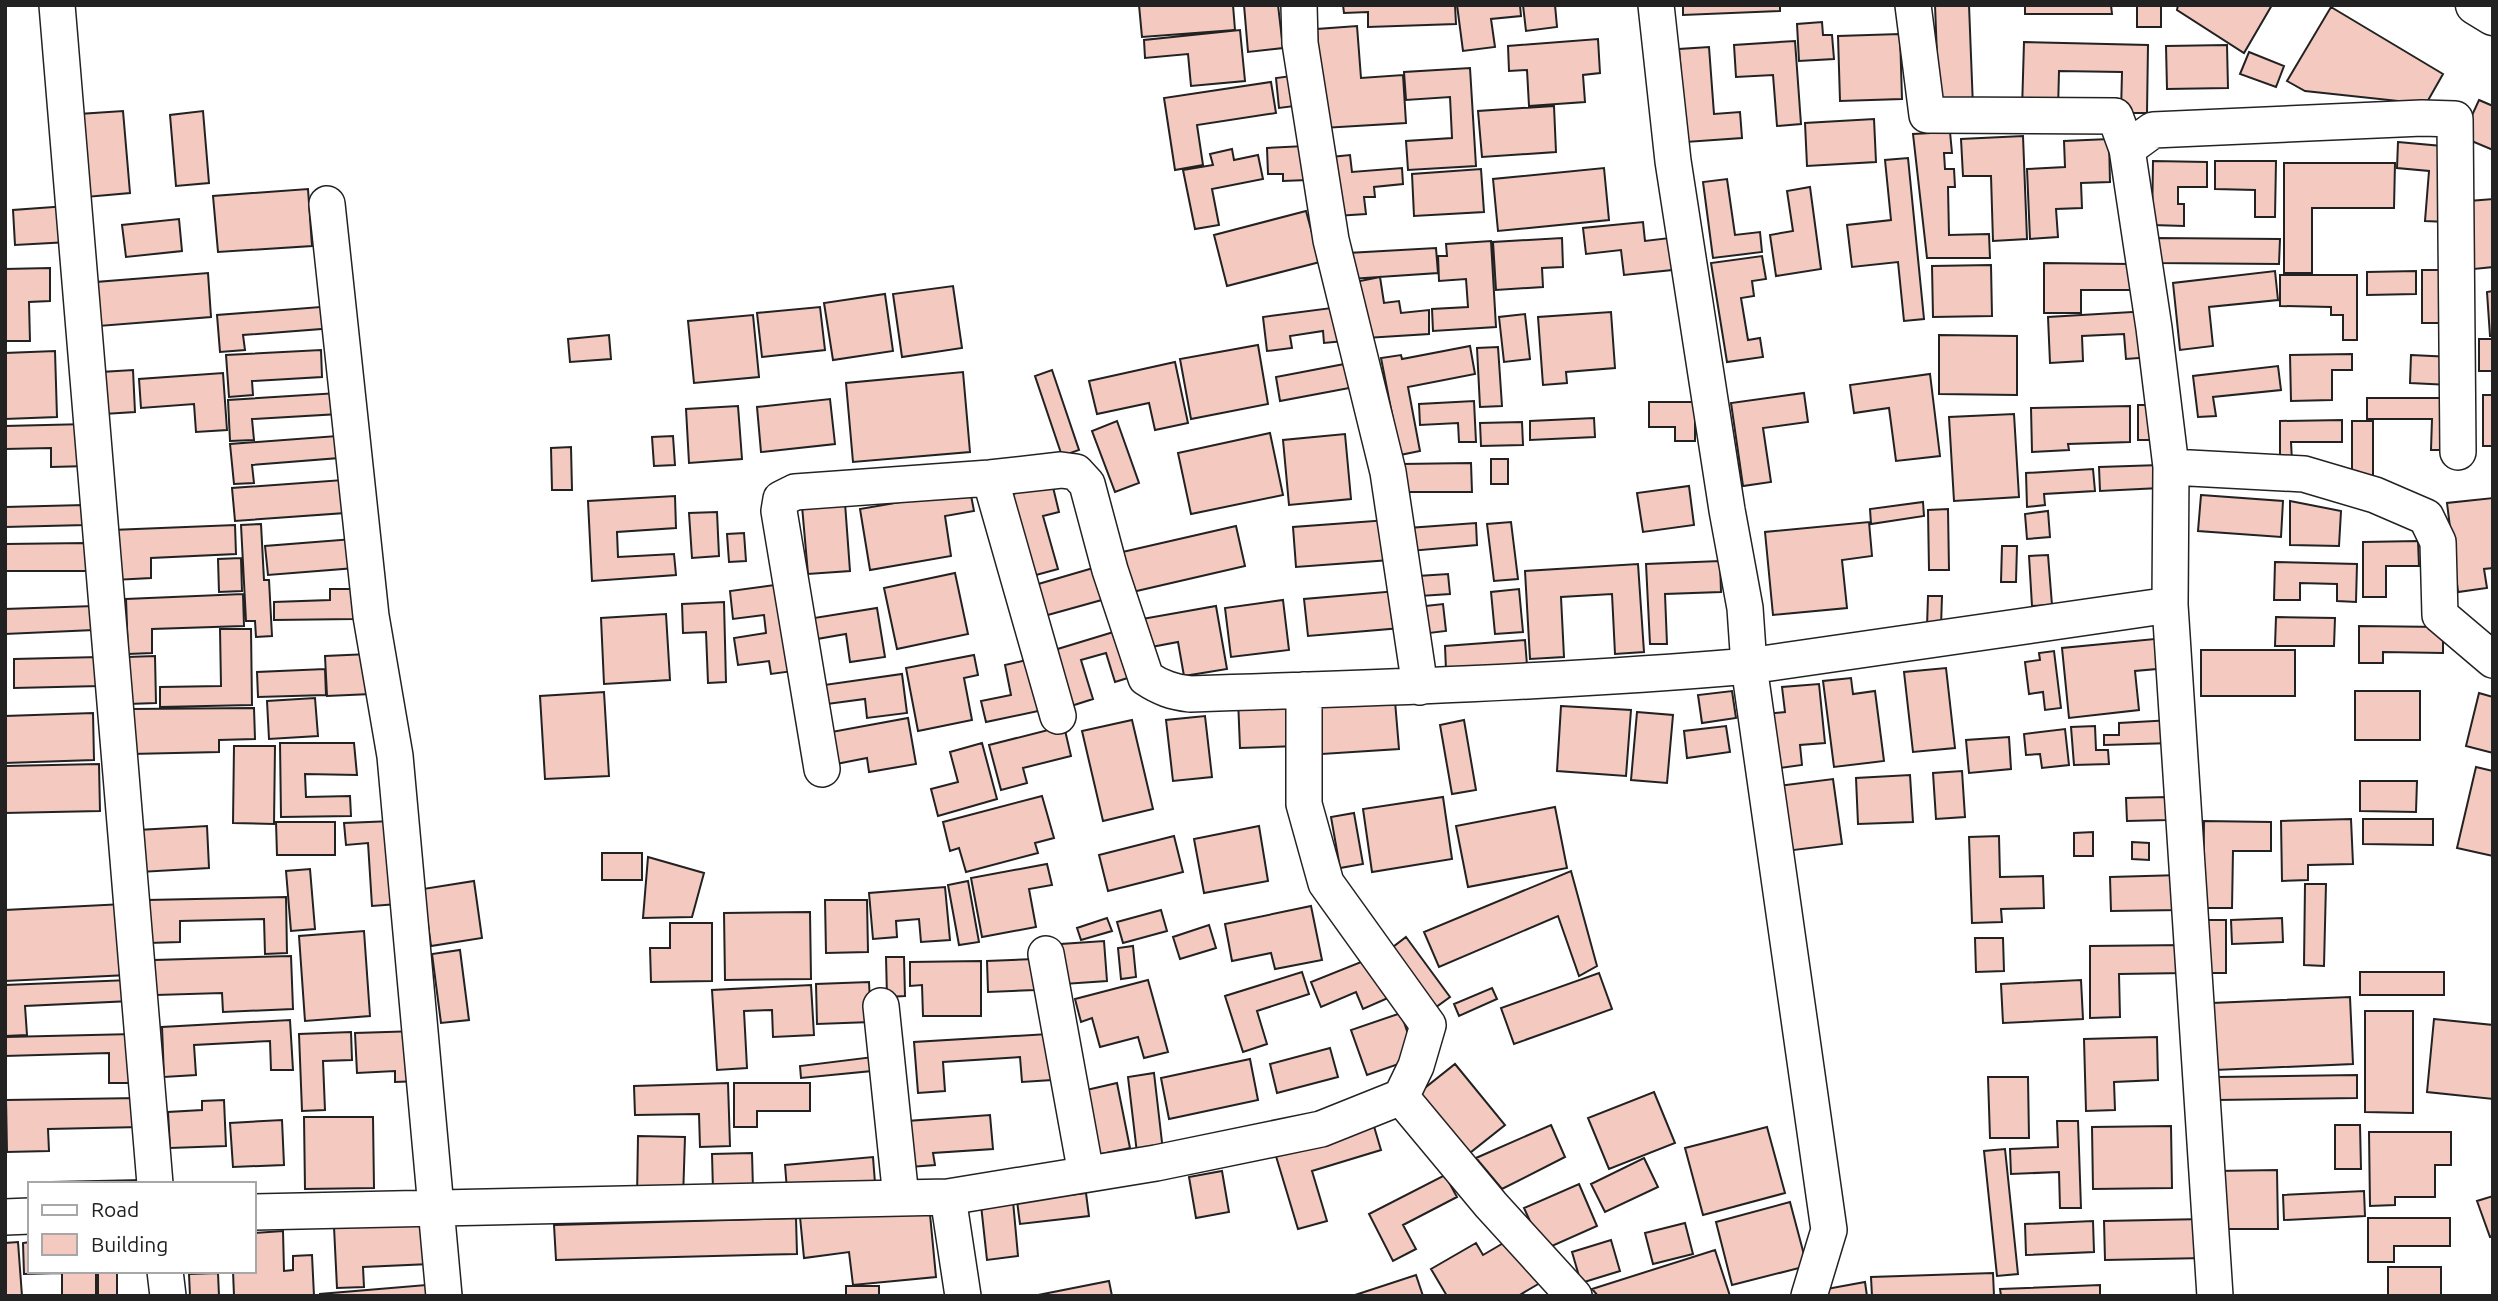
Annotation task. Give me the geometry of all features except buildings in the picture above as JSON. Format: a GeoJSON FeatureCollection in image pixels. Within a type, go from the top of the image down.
{"type":"FeatureCollection","features":[{"type":"Feature","properties":{"kind":"street"},"geometry":{"type":"LineString","coordinates":[[57,5],[155,1182]]}},
{"type":"Feature","properties":{"kind":"street"},"geometry":{"type":"LineString","coordinates":[[1299,5],[1300,43],[1331,240],[1388,472],[1420,687]]}},
{"type":"Feature","properties":{"kind":"street"},"geometry":{"type":"LineString","coordinates":[[1656,5],[1673,161],[1727,510],[1745,608],[1749,666],[1829,1230],[1810,1296]]}},
{"type":"Feature","properties":{"kind":"street"},"geometry":{"type":"LineString","coordinates":[[1913,5],[1927,115],[2115,116],[2127,149],[2154,328],[2171,467],[2169,605],[2215,1296]]}},
{"type":"Feature","properties":{"kind":"street"},"geometry":{"type":"LineString","coordinates":[[2475,5],[2493,16]]}},
{"type":"Feature","properties":{"kind":"street"},"geometry":{"type":"LineString","coordinates":[[2127,149],[2153,130],[2422,118],[2455,119],[2459,452]]}},
{"type":"Feature","properties":{"kind":"street"},"geometry":{"type":"LineString","coordinates":[[327,204],[371,616],[394,756],[444,1296]]}},
{"type":"Feature","properties":{"kind":"street"},"geometry":{"type":"LineString","coordinates":[[2171,467],[2304,474],[2375,495],[2426,517],[2438,542],[2440,615],[2493,660]]}},
{"type":"Feature","properties":{"kind":"street"},"geometry":{"type":"LineString","coordinates":[[822,769],[779,510],[781,499],[795,492],[990,478],[1061,470],[1076,472],[1087,484],[1110,569],[1146,678],[1158,687],[1190,694],[1420,687],[1749,666],[2169,605]]}},
{"type":"Feature","properties":{"kind":"street"},"geometry":{"type":"LineString","coordinates":[[990,478],[1058,716]]}},
{"type":"Feature","properties":{"kind":"street"},"geometry":{"type":"LineString","coordinates":[[256,1212],[948,1197],[1156,1163],[1321,1129],[1401,1097],[1416,1066],[1428,1025],[1326,883],[1304,804],[1304,690]]}},
{"type":"Feature","properties":{"kind":"street"},"geometry":{"type":"LineString","coordinates":[[1046,954],[1086,1174]]}},
{"type":"Feature","properties":{"kind":"street"},"geometry":{"type":"LineString","coordinates":[[881,1006],[901,1198]]}},
{"type":"Feature","properties":{"kind":"street"},"geometry":{"type":"LineString","coordinates":[[1401,1097],[1491,1205],[1574,1296]]}},
{"type":"Feature","properties":{"kind":"street"},"geometry":{"type":"LineString","coordinates":[[948,1197],[963,1296]]}},
{"type":"Feature","properties":{"kind":"street"},"geometry":{"type":"LineString","coordinates":[[5,1217],[28,1216]]}},
{"type":"Feature","properties":{"kind":"street"},"geometry":{"type":"LineString","coordinates":[[165,1273],[168,1296]]}}]}
